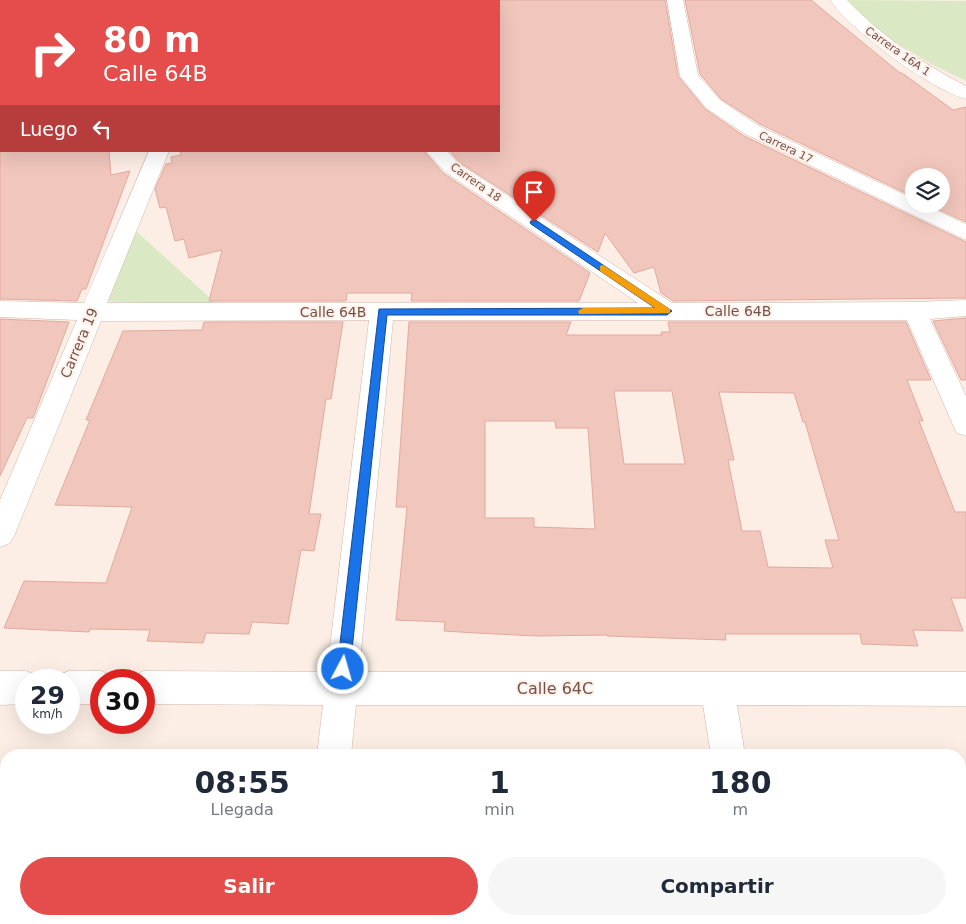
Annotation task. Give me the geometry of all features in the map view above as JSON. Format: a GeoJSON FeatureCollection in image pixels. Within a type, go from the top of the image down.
{"type":"FeatureCollection","features":[{"type":"Feature","properties":{"kind":"street","name":"Carrera 17"},"geometry":{"type":"LineString","coordinates":[[675,0],[689,76],[712,104],[752,130],[966,233]]}},
{"type":"Feature","properties":{"kind":"street","name":"Carrera 16A 1"},"geometry":{"type":"LineString","coordinates":[[838,0],[856,21],[930,75],[966,93]]}},
{"type":"Feature","properties":{"kind":"street","name":"Carrera 19"},"geometry":{"type":"LineString","coordinates":[[0,534],[159,152]]}},
{"type":"Feature","properties":{"kind":"street","name":"Carrera 18"},"geometry":{"type":"LineString","coordinates":[[437,152],[451,167],[667,311]]}},
{"type":"Feature","properties":{"kind":"street","name":"Calle 64B"},"geometry":{"type":"LineString","coordinates":[[0,310],[92,312],[382,312],[915,310],[966,308]]}},
{"type":"Feature","properties":{"kind":"street"},"geometry":{"type":"LineString","coordinates":[[915,310],[966,425]]}},
{"type":"Feature","properties":{"kind":"street"},"geometry":{"type":"LineString","coordinates":[[335,749],[382,312]]}},
{"type":"Feature","properties":{"kind":"street"},"geometry":{"type":"LineString","coordinates":[[0,688],[15,688]]}},
{"type":"Feature","properties":{"kind":"street","name":"Calle 64C"},"geometry":{"type":"LineString","coordinates":[[155,688],[966,689]]}},
{"type":"Feature","properties":{"kind":"street"},"geometry":{"type":"LineString","coordinates":[[717,688],[727,749]]}},
{"type":"Feature","properties":{"kind":"green space"},"geometry":{"type":"Polygon","coordinates":[[[842,0],[966,1],[966,81],[931,64],[871,27],[842,0]]]}},
{"type":"Feature","properties":{"kind":"green space"},"geometry":{"type":"Polygon","coordinates":[[[136,231],[220,307],[105,301],[136,231]]]}},
{"type":"Feature","properties":{"kind":"building"},"geometry":{"type":"Polygon","coordinates":[[[500,0],[665,0],[678,76],[705,109],[744,136],[966,242],[966,298],[673,301],[661,293],[654,267],[634,273],[605,233],[598,252],[459,162],[451,152],[500,152],[500,0]]]}},
{"type":"Feature","properties":{"kind":"building"},"geometry":{"type":"Polygon","coordinates":[[[685,0],[811,0],[900,73],[953,110],[966,107],[966,222],[946,213],[950,213],[950,168],[905,168],[905,193],[760,124],[721,99],[700,74],[685,0]]]}},
{"type":"Feature","properties":{"kind":"building"},"geometry":{"type":"Polygon","coordinates":[[[0,152],[109,152],[111,175],[130,171],[86,289],[82,289],[77,301],[0,299],[0,152]]]}},
{"type":"Feature","properties":{"kind":"building"},"geometry":{"type":"Polygon","coordinates":[[[180,152],[425,152],[443,173],[590,273],[579,301],[411,301],[412,293],[347,293],[346,301],[209,301],[222,250],[189,258],[184,239],[175,241],[166,207],[160,208],[155,189],[166,164],[172,163],[171,157],[181,155],[180,152]]]}},
{"type":"Feature","properties":{"kind":"building"},"geometry":{"type":"Polygon","coordinates":[[[966,318],[966,380],[961,380],[933,321],[966,318]]]}},
{"type":"Feature","properties":{"kind":"building"},"geometry":{"type":"Polygon","coordinates":[[[0,319],[69,322],[33,418],[27,418],[0,476],[0,319]]]}},
{"type":"Feature","properties":{"kind":"building"},"geometry":{"type":"Polygon","coordinates":[[[204,322],[343,322],[331,399],[326,399],[309,514],[321,514],[314,551],[301,550],[288,624],[252,622],[249,634],[206,633],[203,643],[147,641],[150,630],[90,629],[89,632],[4,628],[24,581],[106,583],[132,507],[55,505],[90,420],[86,420],[123,331],[202,330],[204,322]]]}},
{"type":"Feature","properties":{"kind":"building"},"geometry":{"type":"Polygon","coordinates":[[[409,322],[571,322],[566,335],[662,335],[661,332],[670,332],[668,322],[906,322],[931,380],[907,380],[923,421],[919,421],[955,512],[966,512],[966,598],[951,598],[963,631],[913,630],[918,646],[862,644],[860,634],[725,634],[726,640],[607,635],[537,636],[444,631],[445,622],[396,620],[407,507],[396,507],[409,322]],[[614,391],[624,464],[685,464],[672,391],[614,391]],[[719,392],[734,460],[728,460],[742,531],[760,531],[768,567],[833,568],[825,540],[839,540],[805,422],[803,422],[794,393],[719,392]],[[485,421],[485,518],[534,518],[534,527],[595,529],[588,428],[556,428],[555,421],[485,421]]]}},
{"type":"Feature","properties":{"kind":"slow traffic"},"geometry":{"type":"LineString","coordinates":[[583,311],[667,311],[603,268]]}},
{"type":"Feature","properties":{"kind":"route"},"geometry":{"type":"LineString","coordinates":[[343,669],[382,312],[667,311],[534,222]]}}]}
